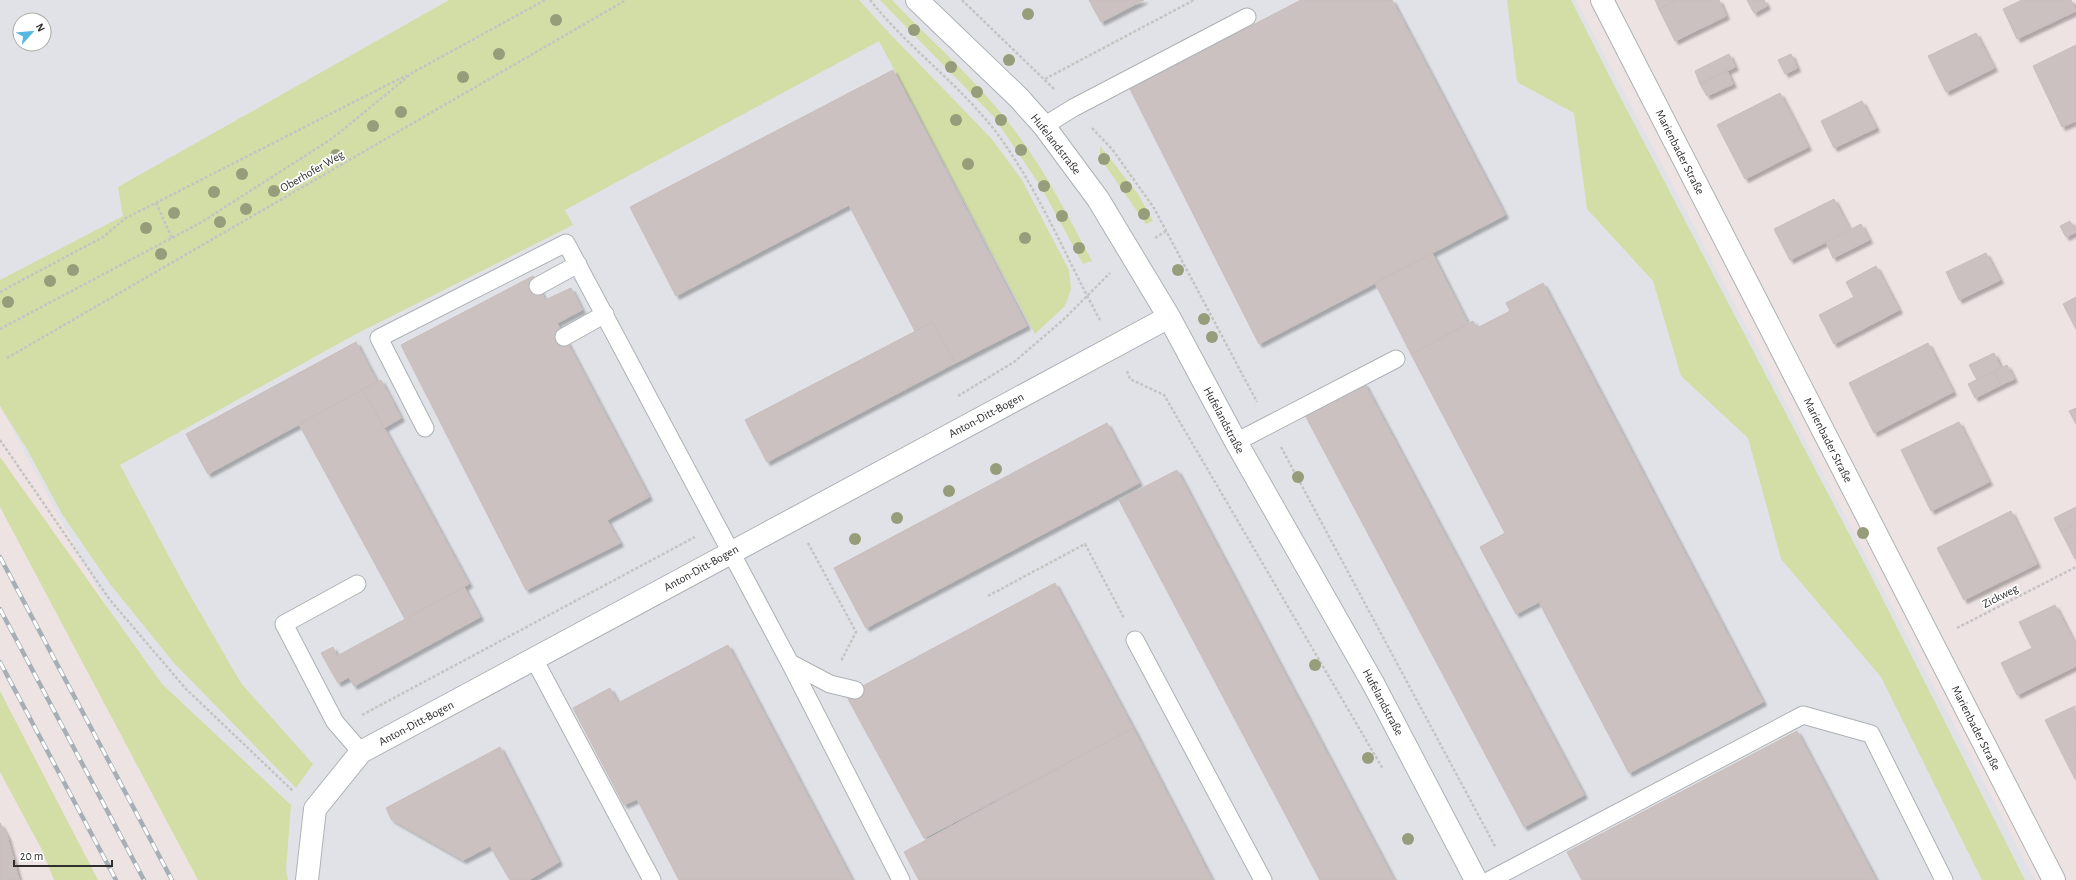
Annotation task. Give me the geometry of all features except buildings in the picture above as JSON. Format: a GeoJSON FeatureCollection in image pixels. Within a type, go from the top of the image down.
{"type":"FeatureCollection","features":[{"type":"Feature","properties":{"kind":"street","name":"Hufelandstraße"},"geometry":{"type":"LineString","coordinates":[[917,0],[1019,98],[1044,126],[1098,199],[1169,318],[1236,442],[1374,685],[1476,880]]}},
{"type":"Feature","properties":{"kind":"street","name":"Marienbader Straße"},"geometry":{"type":"LineString","coordinates":[[1602,0],[2054,880]]}},
{"type":"Feature","properties":{"kind":"street","name":"Anton-Ditt-Bogen"},"geometry":{"type":"LineString","coordinates":[[307,880],[315,809],[361,752],[1114,346],[1169,318]]}},
{"type":"Feature","properties":{"kind":"lane"},"geometry":{"type":"LineString","coordinates":[[1044,126],[1073,108],[1247,17]]}},
{"type":"Feature","properties":{"kind":"lane"},"geometry":{"type":"LineString","coordinates":[[425,428],[379,338],[566,243],[790,664],[901,880]]}},
{"type":"Feature","properties":{"kind":"lane"},"geometry":{"type":"LineString","coordinates":[[538,286],[578,264]]}},
{"type":"Feature","properties":{"kind":"lane"},"geometry":{"type":"LineString","coordinates":[[564,337],[604,314]]}},
{"type":"Feature","properties":{"kind":"lane"},"geometry":{"type":"LineString","coordinates":[[1236,442],[1396,359]]}},
{"type":"Feature","properties":{"kind":"lane"},"geometry":{"type":"LineString","coordinates":[[357,584],[284,624],[335,722],[361,752]]}},
{"type":"Feature","properties":{"kind":"lane"},"geometry":{"type":"LineString","coordinates":[[1135,640],[1263,880]]}},
{"type":"Feature","properties":{"kind":"lane"},"geometry":{"type":"LineString","coordinates":[[534,660],[652,880]]}},
{"type":"Feature","properties":{"kind":"lane"},"geometry":{"type":"LineString","coordinates":[[790,664],[830,684],[855,690]]}},
{"type":"Feature","properties":{"kind":"lane"},"geometry":{"type":"LineString","coordinates":[[1490,880],[1803,715],[1871,734],[1944,880]]}},
{"type":"Feature","properties":{"kind":"path"},"geometry":{"type":"LineString","coordinates":[[0,292],[103,238],[126,218],[412,73],[546,0]]}},
{"type":"Feature","properties":{"kind":"path","name":"Oberhofer Weg"},"geometry":{"type":"LineString","coordinates":[[7,358],[626,0]]}},
{"type":"Feature","properties":{"kind":"path"},"geometry":{"type":"LineString","coordinates":[[870,0],[968,101],[998,135],[1032,185],[1087,295]]}},
{"type":"Feature","properties":{"kind":"path"},"geometry":{"type":"LineString","coordinates":[[1045,79],[1194,0]]}},
{"type":"Feature","properties":{"kind":"path"},"geometry":{"type":"LineString","coordinates":[[0,329],[200,223],[333,138],[412,73]]}},
{"type":"Feature","properties":{"kind":"path"},"geometry":{"type":"LineString","coordinates":[[156,203],[172,238]]}},
{"type":"Feature","properties":{"kind":"path"},"geometry":{"type":"LineString","coordinates":[[1114,346],[1130,379],[1164,395],[1388,776]]}},
{"type":"Feature","properties":{"kind":"path"},"geometry":{"type":"LineString","coordinates":[[0,440],[110,600],[186,689],[294,792]]}},
{"type":"Feature","properties":{"kind":"path"},"geometry":{"type":"LineString","coordinates":[[795,518],[856,632],[830,684]]}},
{"type":"Feature","properties":{"kind":"path"},"geometry":{"type":"LineString","coordinates":[[988,596],[1085,544],[1135,640]]}},
{"type":"Feature","properties":{"kind":"path","name":"Zickweg"},"geometry":{"type":"LineString","coordinates":[[1931,641],[2076,567]]}},
{"type":"Feature","properties":{"kind":"shaded area"},"geometry":{"type":"Polygon","coordinates":[[[0,0],[1576,0],[2035,880],[253,880],[0,406],[0,0]]]}},
{"type":"Feature","properties":{"kind":"green space"},"geometry":{"type":"Polygon","coordinates":[[[449,0],[859,0],[991,138],[1022,180],[1069,270],[1071,289],[1065,306],[1035,334],[879,41],[565,210],[573,225],[356,334],[120,465],[187,590],[241,683],[313,764],[296,788],[174,663],[110,584],[62,514],[28,451],[0,406],[0,280],[123,216],[118,187],[449,0]]]}},
{"type":"Feature","properties":{"kind":"green space"},"geometry":{"type":"Polygon","coordinates":[[[880,0],[892,0],[973,82],[1004,117],[1029,150],[1048,181],[1092,261],[1083,264],[1041,187],[994,117],[880,0]]]}},
{"type":"Feature","properties":{"kind":"green space"},"geometry":{"type":"Polygon","coordinates":[[[1507,0],[1571,0],[1616,89],[1867,568],[2025,880],[1982,880],[1881,677],[1781,559],[1748,438],[1681,376],[1653,281],[1587,209],[1574,113],[1517,82],[1507,0]]]}},
{"type":"Feature","properties":{"kind":"green space"},"geometry":{"type":"Polygon","coordinates":[[[1100,146],[1138,194],[1153,221],[1146,224],[1100,158],[1100,146]]]}},
{"type":"Feature","properties":{"kind":"green space"},"geometry":{"type":"Polygon","coordinates":[[[0,457],[162,684],[291,805],[286,870],[288,880],[198,880],[0,507],[0,457]]]}},
{"type":"Feature","properties":{"kind":"green space"},"geometry":{"type":"Polygon","coordinates":[[[0,691],[98,880],[54,880],[42,850],[0,772],[0,691]]]}},
{"type":"Feature","properties":{"kind":"railway"},"geometry":{"type":"LineString","coordinates":[[0,557],[172,880]]}},
{"type":"Feature","properties":{"kind":"railway"},"geometry":{"type":"LineString","coordinates":[[0,609],[144,880]]}},
{"type":"Feature","properties":{"kind":"railway"},"geometry":{"type":"LineString","coordinates":[[0,662],[116,880]]}}]}
